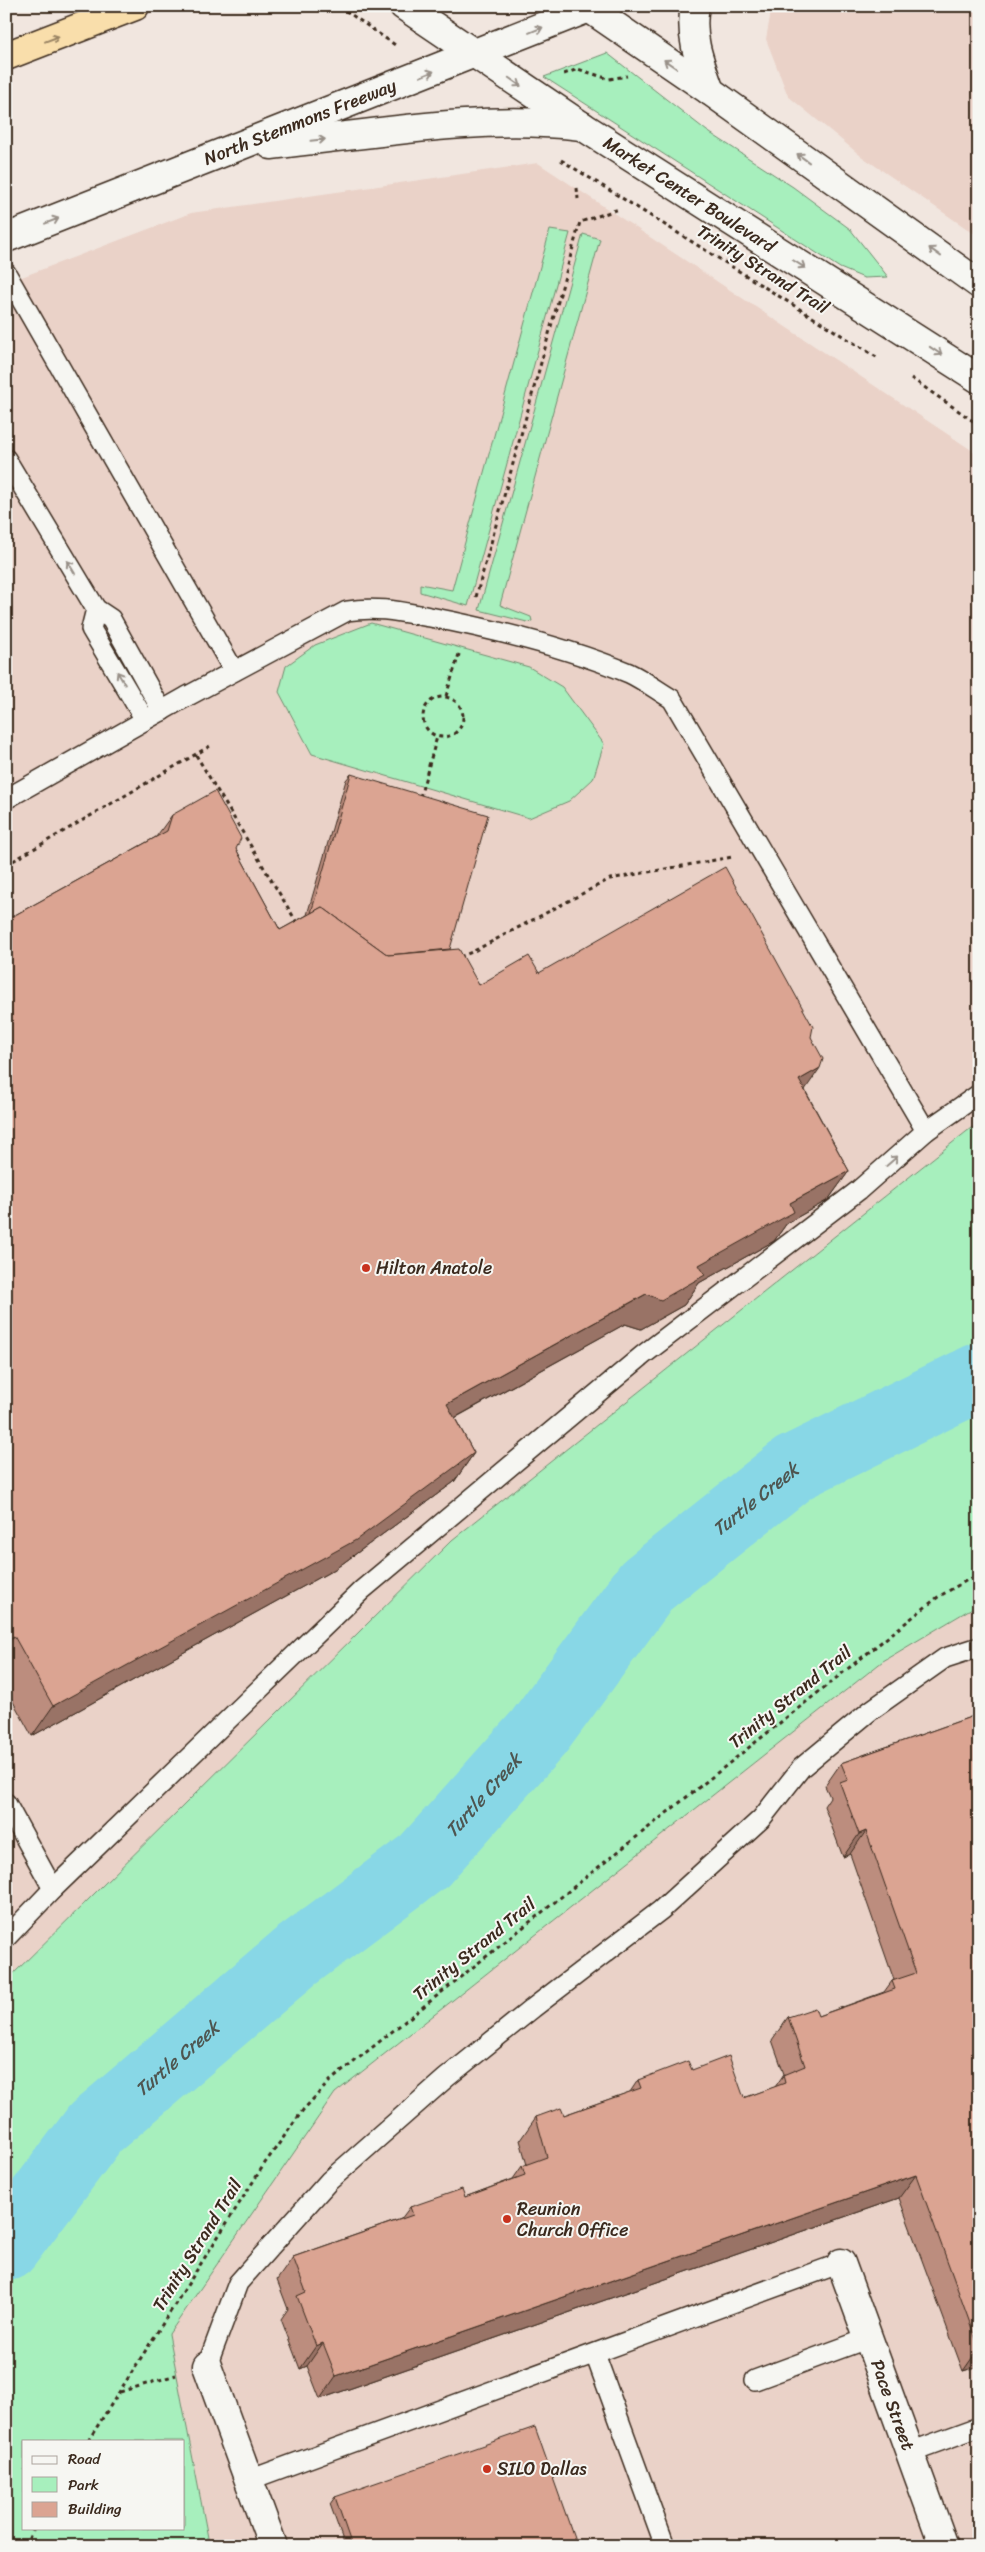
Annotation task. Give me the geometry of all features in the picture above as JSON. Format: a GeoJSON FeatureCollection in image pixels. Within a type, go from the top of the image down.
{"type":"FeatureCollection","features":[{"type":"Feature","properties":{"kind":"highway"},"geometry":{"type":"LineString","coordinates":[[6,56],[135,6]]}},
{"type":"Feature","properties":{"kind":"street","name":"Market Center Boulevard"},"geometry":{"type":"LineString","coordinates":[[404,6],[582,126],[979,379]]}},
{"type":"Feature","properties":{"kind":"street"},"geometry":{"type":"LineString","coordinates":[[695,6],[692,18],[695,49],[710,91]]}},
{"type":"Feature","properties":{"kind":"street","name":"North Stemmons Freeway"},"geometry":{"type":"LineString","coordinates":[[6,238],[590,7]]}},
{"type":"Feature","properties":{"kind":"street"},"geometry":{"type":"LineString","coordinates":[[590,7],[979,284]]}},
{"type":"Feature","properties":{"kind":"street"},"geometry":{"type":"LineString","coordinates":[[235,149],[467,124],[530,122],[582,126]]}},
{"type":"Feature","properties":{"kind":"street","name":"Pace Street"},"geometry":{"type":"LineString","coordinates":[[841,2263],[944,2546]]}},
{"type":"Feature","properties":{"kind":"street"},"geometry":{"type":"LineString","coordinates":[[207,2366],[273,2546]]}},
{"type":"Feature","properties":{"kind":"lane"},"geometry":{"type":"LineString","coordinates":[[6,273],[234,671]]}},
{"type":"Feature","properties":{"kind":"lane"},"geometry":{"type":"LineString","coordinates":[[6,459],[96,609],[112,619],[162,711]]}},
{"type":"Feature","properties":{"kind":"lane"},"geometry":{"type":"LineString","coordinates":[[6,799],[145,720],[347,611],[367,608],[384,609],[468,624],[587,657],[632,674],[672,699],[926,1132]]}},
{"type":"Feature","properties":{"kind":"lane"},"geometry":{"type":"LineString","coordinates":[[96,609],[92,629],[145,720]]}},
{"type":"Feature","properties":{"kind":"lane"},"geometry":{"type":"LineString","coordinates":[[6,1938],[362,1590],[643,1355],[859,1190],[926,1132],[979,1094]]}},
{"type":"Feature","properties":{"kind":"lane"},"geometry":{"type":"LineString","coordinates":[[207,2366],[238,2283],[329,2181],[453,2072],[661,1910],[761,1819],[801,1768],[862,1718],[945,1658],[979,1647]]}},
{"type":"Feature","properties":{"kind":"lane"},"geometry":{"type":"LineString","coordinates":[[6,1802],[54,1889]]}},
{"type":"Feature","properties":{"kind":"lane"},"geometry":{"type":"LineString","coordinates":[[249,2480],[841,2263]]}},
{"type":"Feature","properties":{"kind":"lane"},"geometry":{"type":"LineString","coordinates":[[756,2380],[869,2338]]}},
{"type":"Feature","properties":{"kind":"lane"},"geometry":{"type":"LineString","coordinates":[[595,2354],[665,2546]]}},
{"type":"Feature","properties":{"kind":"lane"},"geometry":{"type":"LineString","coordinates":[[910,2452],[979,2427]]}},
{"type":"Feature","properties":{"kind":"path"},"geometry":{"type":"LineString","coordinates":[[339,6],[380,35]]}},
{"type":"Feature","properties":{"kind":"path"},"geometry":{"type":"LineString","coordinates":[[562,74],[578,68],[609,79],[631,75]]}},
{"type":"Feature","properties":{"kind":"path","name":"Trinity Strand Trail"},"geometry":{"type":"LineString","coordinates":[[558,158],[882,360]]}},
{"type":"Feature","properties":{"kind":"path"},"geometry":{"type":"LineString","coordinates":[[577,188],[578,199]]}},
{"type":"Feature","properties":{"kind":"path"},"geometry":{"type":"LineString","coordinates":[[446,696],[462,709],[462,723],[453,735],[445,738],[437,737],[425,727],[424,711],[428,704],[446,696],[468,624],[580,222],[619,208]]}},
{"type":"Feature","properties":{"kind":"path"},"geometry":{"type":"LineString","coordinates":[[907,376],[979,425]]}},
{"type":"Feature","properties":{"kind":"path"},"geometry":{"type":"LineString","coordinates":[[419,802],[437,737]]}},
{"type":"Feature","properties":{"kind":"path"},"geometry":{"type":"LineString","coordinates":[[6,864],[210,746]]}},
{"type":"Feature","properties":{"kind":"path"},"geometry":{"type":"LineString","coordinates":[[196,755],[296,921],[305,924]]}},
{"type":"Feature","properties":{"kind":"path"},"geometry":{"type":"LineString","coordinates":[[458,957],[474,951],[610,879],[733,857]]}},
{"type":"Feature","properties":{"kind":"path","name":"Trinity Strand Trail"},"geometry":{"type":"LineString","coordinates":[[89,2440],[265,2163],[303,2110],[330,2081],[938,1597],[969,1579],[979,1576]]}},
{"type":"Feature","properties":{"kind":"path"},"geometry":{"type":"LineString","coordinates":[[120,2393],[207,2366]]}},
{"type":"Feature","properties":{"kind":"path"},"geometry":{"type":"LineString","coordinates":[[25,2546],[33,2530]]}},
{"type":"Feature","properties":{"kind":"shaded area"},"geometry":{"type":"Polygon","coordinates":[[[772,6],[979,6],[979,237],[861,156],[788,96],[766,39],[772,6]]]}},
{"type":"Feature","properties":{"kind":"shaded area"},"geometry":{"type":"Polygon","coordinates":[[[538,163],[979,455],[979,1125],[971,1128],[452,1540],[6,1981],[6,283],[191,213],[538,163]]]}},
{"type":"Feature","properties":{"kind":"shaded area"},"geometry":{"type":"Polygon","coordinates":[[[979,1604],[979,2546],[206,2546],[209,2543],[169,2334],[335,2093],[883,1661],[979,1604]]]}},
{"type":"Feature","properties":{"kind":"green space"},"geometry":{"type":"Polygon","coordinates":[[[607,53],[707,131],[793,187],[850,229],[888,277],[864,278],[840,268],[544,77],[607,53]]]}},
{"type":"Feature","properties":{"kind":"green space"},"geometry":{"type":"Polygon","coordinates":[[[550,230],[570,233],[468,606],[420,592],[420,584],[452,590],[550,230]]]}},
{"type":"Feature","properties":{"kind":"green space"},"geometry":{"type":"Polygon","coordinates":[[[583,234],[600,239],[500,605],[531,617],[532,621],[527,622],[479,610],[583,234]]]}},
{"type":"Feature","properties":{"kind":"green space"},"geometry":{"type":"Polygon","coordinates":[[[371,623],[529,667],[562,687],[604,744],[593,779],[569,801],[529,818],[312,754],[279,692],[286,666],[315,645],[371,623]]]}},
{"type":"Feature","properties":{"kind":"green space"},"geometry":{"type":"Polygon","coordinates":[[[979,1125],[979,1604],[883,1661],[335,2093],[169,2334],[209,2543],[206,2546],[6,2546],[6,1981],[452,1540],[971,1128],[979,1125]]]}},
{"type":"Feature","properties":{"kind":"building"},"geometry":{"type":"Polygon","coordinates":[[[351,774],[488,815],[450,949],[388,955],[322,907],[311,913],[351,774]]]}},
{"type":"Feature","properties":{"kind":"building","name":"Hilton Anatole"},"geometry":{"type":"Polygon","coordinates":[[[215,791],[241,838],[236,849],[280,930],[322,907],[388,955],[459,949],[479,985],[529,956],[539,973],[725,867],[813,1027],[811,1037],[823,1059],[820,1068],[799,1080],[849,1171],[790,1203],[794,1212],[699,1265],[705,1275],[661,1300],[646,1294],[447,1404],[474,1453],[356,1540],[53,1706],[14,1636],[6,1640],[6,946],[8,944],[6,941],[6,920],[167,831],[172,815],[215,791]]]}},
{"type":"Feature","properties":{"kind":"building"},"geometry":{"type":"Polygon","coordinates":[[[979,1714],[979,2348],[916,2175],[336,2376],[323,2343],[316,2346],[297,2296],[306,2292],[293,2257],[413,2215],[410,2207],[462,2189],[465,2197],[525,2175],[522,2166],[547,2157],[536,2117],[561,2108],[564,2115],[641,2088],[638,2080],[688,2061],[692,2070],[729,2056],[744,2098],[785,2083],[783,2075],[805,2066],[788,2017],[815,2008],[818,2016],[895,1989],[892,1981],[916,1973],[866,1831],[859,1834],[840,1783],[848,1780],[841,1763],[979,1714]]]}},
{"type":"Feature","properties":{"kind":"building","name":"SILO Dallas"},"geometry":{"type":"Polygon","coordinates":[[[535,2427],[577,2546],[352,2546],[335,2497],[535,2427]]]}},
{"type":"Feature","properties":{"kind":"waterway","name":"Turtle Creek"},"geometry":{"type":"LineString","coordinates":[[6,2247],[95,2128],[294,1958],[424,1861],[539,1732],[647,1585],[794,1468],[979,1377]]}},
{"type":"Feature","properties":{"kind":"place","name":"Hilton Anatole"},"geometry":{"type":"Point","coordinates":[366,1268]}},
{"type":"Feature","properties":{"kind":"place","name":"Reunion Church Office"},"geometry":{"type":"Point","coordinates":[507,2219]}},
{"type":"Feature","properties":{"kind":"place","name":"SILO Dallas"},"geometry":{"type":"Point","coordinates":[487,2469]}}]}
